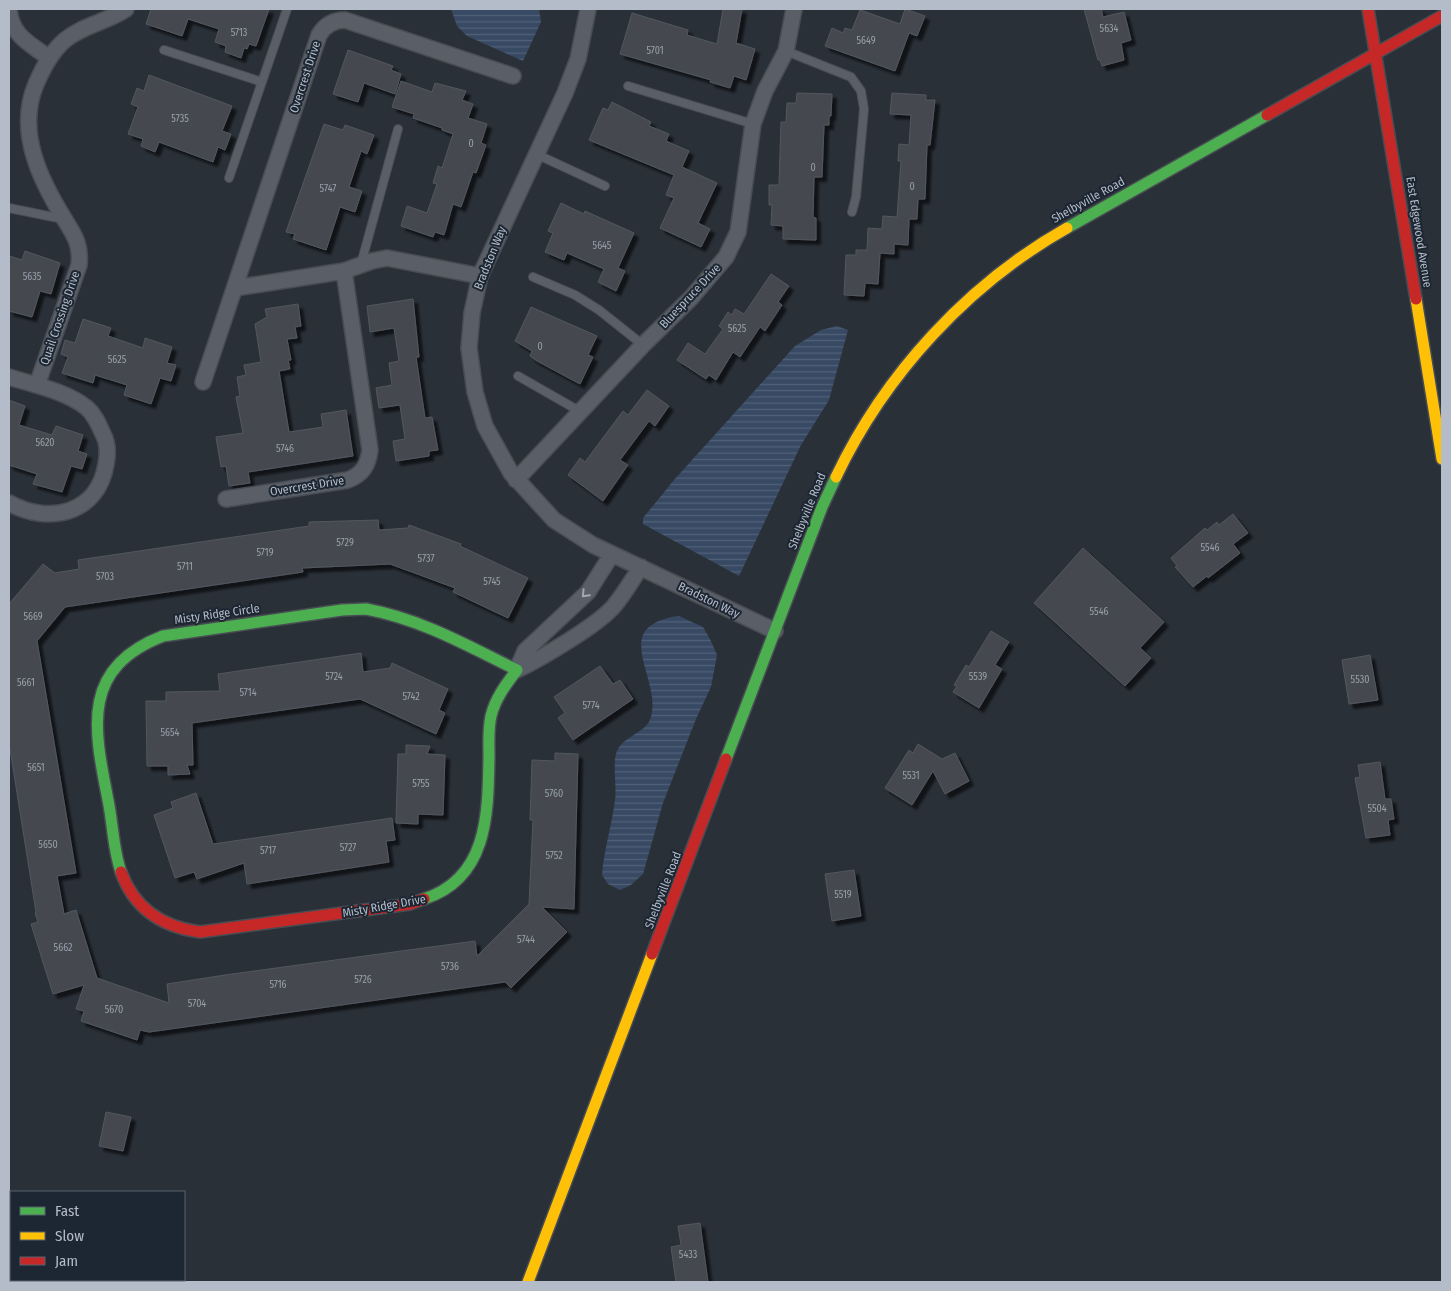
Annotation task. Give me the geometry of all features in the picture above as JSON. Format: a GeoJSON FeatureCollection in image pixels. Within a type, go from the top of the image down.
{"type":"FeatureCollection","features":[{"type":"Feature","properties":{"kind":"main road","name":"East Edgewood Avenue"},"geometry":{"type":"LineString","coordinates":[[1368,9],[1442,459]]}},
{"type":"Feature","properties":{"kind":"main road","name":"Shelbyville Road"},"geometry":{"type":"LineString","coordinates":[[528,1282],[822,507],[853,443],[890,384],[943,323],[993,277],[1038,244],[1442,16]]}},
{"type":"Feature","properties":{"kind":"main road","name":"Misty Ridge Circle"},"geometry":{"type":"LineString","coordinates":[[118,858],[96,724],[102,690],[108,677],[124,658],[142,644],[172,635],[342,610],[366,609],[379,610],[408,618],[517,670]]}},
{"type":"Feature","properties":{"kind":"main road","name":"Misty Ridge Drive"},"geometry":{"type":"LineString","coordinates":[[118,858],[129,890],[143,908],[169,924],[193,931],[218,931],[410,904],[434,897],[453,885],[468,868],[482,842],[491,717],[497,698],[507,681],[517,670]]}},
{"type":"Feature","properties":{"kind":"street","name":"Quail Crossing Drive"},"geometry":{"type":"LineString","coordinates":[[37,385],[79,265],[78,240],[65,220],[36,164],[31,148],[28,125],[32,92],[48,58],[70,36],[126,9]]}},
{"type":"Feature","properties":{"kind":"street","name":"Bradston Way"},"geometry":{"type":"LineString","coordinates":[[588,9],[578,59],[480,276],[472,313],[469,348],[475,392],[485,426],[516,480],[554,520],[593,545],[775,631]]}},
{"type":"Feature","properties":{"kind":"street","name":"Bluespruce Drive"},"geometry":{"type":"LineString","coordinates":[[516,480],[643,345],[691,298],[726,257],[738,232],[753,124],[765,92],[786,51],[794,9]]}},
{"type":"Feature","properties":{"kind":"street"},"geometry":{"type":"LineString","coordinates":[[9,10],[12,34],[48,58]]}},
{"type":"Feature","properties":{"kind":"street","name":"Overcrest Drive"},"geometry":{"type":"LineString","coordinates":[[203,382],[319,35],[327,25],[345,20],[513,76]]}},
{"type":"Feature","properties":{"kind":"street"},"geometry":{"type":"LineString","coordinates":[[235,288],[344,271],[387,258],[480,276]]}},
{"type":"Feature","properties":{"kind":"street","name":"Overcrest Drive"},"geometry":{"type":"LineString","coordinates":[[226,500],[348,480],[360,473],[366,465],[370,450],[344,271]]}},
{"type":"Feature","properties":{"kind":"street"},"geometry":{"type":"LineString","coordinates":[[9,377],[37,385],[77,402],[94,415],[105,436],[108,457],[101,482],[92,495],[80,505],[68,511],[42,515],[24,511],[9,503]]}},
{"type":"Feature","properties":{"kind":"street","name":"Misty Ridge Drive"},"geometry":{"type":"LineString","coordinates":[[517,670],[525,651],[588,592],[612,554]]}},
{"type":"Feature","properties":{"kind":"street","name":"Misty Ridge Drive"},"geometry":{"type":"LineString","coordinates":[[517,670],[534,662],[600,618],[614,606],[641,567]]}},
{"type":"Feature","properties":{"kind":"lane"},"geometry":{"type":"LineString","coordinates":[[229,178],[288,9]]}},
{"type":"Feature","properties":{"kind":"lane"},"geometry":{"type":"LineString","coordinates":[[164,50],[262,82]]}},
{"type":"Feature","properties":{"kind":"lane"},"geometry":{"type":"LineString","coordinates":[[786,51],[851,77],[861,91],[864,109],[856,197],[852,212]]}},
{"type":"Feature","properties":{"kind":"lane"},"geometry":{"type":"LineString","coordinates":[[628,86],[753,124]]}},
{"type":"Feature","properties":{"kind":"lane"},"geometry":{"type":"LineString","coordinates":[[361,266],[398,129]]}},
{"type":"Feature","properties":{"kind":"lane"},"geometry":{"type":"LineString","coordinates":[[536,154],[605,186]]}},
{"type":"Feature","properties":{"kind":"lane"},"geometry":{"type":"LineString","coordinates":[[9,208],[65,220]]}},
{"type":"Feature","properties":{"kind":"lane"},"geometry":{"type":"LineString","coordinates":[[533,277],[575,295],[599,310],[643,345]]}},
{"type":"Feature","properties":{"kind":"lane"},"geometry":{"type":"LineString","coordinates":[[518,376],[582,412]]}},
{"type":"Feature","properties":{"kind":"water"},"geometry":{"type":"Polygon","coordinates":[[[451,9],[539,9],[541,22],[523,61],[467,36],[457,26],[451,9]]]}},
{"type":"Feature","properties":{"kind":"water"},"geometry":{"type":"Polygon","coordinates":[[[837,326],[848,330],[829,400],[801,445],[739,576],[643,524],[643,518],[674,480],[795,346],[821,330],[837,326]]]}},
{"type":"Feature","properties":{"kind":"water"},"geometry":{"type":"Polygon","coordinates":[[[679,616],[703,627],[710,639],[717,655],[711,687],[696,719],[663,803],[643,874],[631,885],[620,890],[608,884],[602,875],[615,800],[617,751],[625,741],[645,727],[651,717],[650,686],[642,655],[641,642],[646,630],[658,622],[679,616]]]}},
{"type":"Feature","properties":{"kind":"building"},"geometry":{"type":"Polygon","coordinates":[[[151,9],[269,9],[256,46],[249,44],[247,49],[244,48],[241,58],[225,52],[226,46],[215,42],[219,29],[188,19],[182,36],[146,24],[151,9]]]}},
{"type":"Feature","properties":{"kind":"building"},"geometry":{"type":"Polygon","coordinates":[[[723,9],[742,9],[736,43],[755,49],[746,80],[734,76],[730,88],[710,82],[711,80],[620,54],[632,13],[688,30],[687,35],[717,44],[723,9]]]}},
{"type":"Feature","properties":{"kind":"building"},"geometry":{"type":"Polygon","coordinates":[[[905,9],[925,16],[917,36],[909,33],[895,71],[825,46],[832,28],[843,33],[845,28],[852,30],[860,10],[900,24],[905,9]]]}},
{"type":"Feature","properties":{"kind":"building"},"geometry":{"type":"Polygon","coordinates":[[[1084,9],[1101,9],[1103,17],[1124,12],[1131,40],[1121,43],[1124,60],[1102,66],[1100,60],[1098,60],[1084,9]]]}},
{"type":"Feature","properties":{"kind":"building"},"geometry":{"type":"Polygon","coordinates":[[[348,50],[393,66],[391,70],[401,74],[395,94],[364,83],[358,102],[333,94],[348,50]]]}},
{"type":"Feature","properties":{"kind":"building"},"geometry":{"type":"Polygon","coordinates":[[[149,75],[232,106],[222,131],[231,134],[225,150],[218,147],[213,162],[159,142],[155,152],[141,146],[143,139],[128,134],[138,107],[131,104],[137,88],[144,91],[149,75]]]}},
{"type":"Feature","properties":{"kind":"building"},"geometry":{"type":"Polygon","coordinates":[[[401,81],[432,92],[435,83],[466,91],[462,100],[473,104],[468,118],[487,124],[481,143],[486,145],[476,173],[473,172],[461,207],[453,204],[444,235],[435,232],[433,237],[401,226],[407,206],[427,213],[437,184],[433,183],[438,166],[442,168],[453,134],[413,118],[414,114],[392,107],[401,81]]]}},
{"type":"Feature","properties":{"kind":"building"},"geometry":{"type":"Polygon","coordinates":[[[797,93],[832,94],[829,125],[824,125],[822,177],[814,177],[813,217],[816,218],[816,240],[783,239],[783,226],[771,225],[772,205],[769,205],[769,185],[779,185],[781,122],[786,122],[787,103],[796,103],[797,93]]]}},
{"type":"Feature","properties":{"kind":"building"},"geometry":{"type":"Polygon","coordinates":[[[892,93],[926,95],[926,100],[935,100],[930,145],[927,145],[925,199],[918,199],[917,219],[909,219],[908,245],[894,244],[894,254],[880,253],[878,284],[865,283],[864,296],[844,295],[846,255],[856,255],[856,250],[867,250],[868,228],[882,229],[883,216],[897,217],[901,161],[898,161],[899,144],[909,145],[911,115],[890,114],[892,93]]]}},
{"type":"Feature","properties":{"kind":"building"},"geometry":{"type":"Polygon","coordinates":[[[612,102],[651,122],[649,126],[669,134],[666,141],[689,151],[682,167],[717,183],[698,223],[710,229],[701,247],[660,228],[674,198],[666,195],[674,175],[589,140],[603,108],[608,110],[612,102]]]}},
{"type":"Feature","properties":{"kind":"building"},"geometry":{"type":"Polygon","coordinates":[[[324,124],[343,130],[345,125],[374,135],[367,154],[361,151],[349,187],[362,191],[355,212],[340,207],[326,250],[293,239],[295,234],[286,232],[324,124]]]}},
{"type":"Feature","properties":{"kind":"building"},"geometry":{"type":"Polygon","coordinates":[[[561,203],[584,214],[585,211],[634,233],[618,268],[625,271],[616,291],[598,282],[604,269],[567,253],[564,260],[545,252],[553,233],[548,231],[561,203]]]}},
{"type":"Feature","properties":{"kind":"building"},"geometry":{"type":"Polygon","coordinates":[[[25,251],[60,263],[51,294],[40,291],[32,317],[9,311],[9,256],[22,260],[25,251]]]}},
{"type":"Feature","properties":{"kind":"building"},"geometry":{"type":"Polygon","coordinates":[[[771,274],[789,286],[778,302],[782,305],[765,331],[760,327],[740,357],[733,352],[716,380],[709,375],[706,379],[677,360],[688,343],[705,354],[723,329],[719,326],[728,312],[732,315],[735,309],[744,314],[771,274]]]}},
{"type":"Feature","properties":{"kind":"building"},"geometry":{"type":"Polygon","coordinates":[[[413,299],[419,357],[416,357],[425,418],[432,417],[438,450],[429,451],[429,456],[396,461],[393,441],[405,439],[400,405],[379,408],[376,388],[392,385],[389,363],[399,361],[394,328],[370,332],[367,306],[413,299]]]}},
{"type":"Feature","properties":{"kind":"building"},"geometry":{"type":"Polygon","coordinates":[[[298,304],[301,326],[295,327],[297,338],[287,339],[291,360],[288,360],[290,369],[279,371],[289,432],[323,427],[321,414],[346,410],[353,456],[248,472],[250,483],[229,486],[226,466],[221,467],[216,437],[243,433],[236,397],[240,396],[237,377],[246,375],[244,365],[261,362],[255,324],[267,317],[265,309],[298,304]]]}},
{"type":"Feature","properties":{"kind":"building"},"geometry":{"type":"Polygon","coordinates":[[[531,307],[597,336],[588,355],[593,357],[580,384],[537,361],[530,356],[532,351],[515,341],[531,307]]]}},
{"type":"Feature","properties":{"kind":"building"},"geometry":{"type":"Polygon","coordinates":[[[83,319],[111,328],[108,336],[143,348],[145,338],[172,347],[167,363],[176,365],[171,381],[160,378],[151,404],[124,395],[127,385],[95,375],[93,383],[62,373],[68,357],[61,354],[65,340],[75,343],[83,319]]]}},
{"type":"Feature","properties":{"kind":"building"},"geometry":{"type":"Polygon","coordinates":[[[647,390],[669,406],[655,426],[649,421],[620,460],[628,465],[603,501],[568,475],[580,458],[585,462],[623,411],[628,415],[647,390]]]}},
{"type":"Feature","properties":{"kind":"building"},"geometry":{"type":"Polygon","coordinates":[[[9,400],[25,406],[19,425],[52,435],[56,426],[83,435],[78,451],[87,454],[82,469],[71,466],[62,492],[33,484],[37,474],[9,465],[9,400]]]}},
{"type":"Feature","properties":{"kind":"building"},"geometry":{"type":"Polygon","coordinates":[[[1233,514],[1248,533],[1233,544],[1240,553],[1193,587],[1175,567],[1177,566],[1171,558],[1205,528],[1207,530],[1217,522],[1219,525],[1233,514]]]}},
{"type":"Feature","properties":{"kind":"building"},"geometry":{"type":"Polygon","coordinates":[[[378,520],[379,530],[408,528],[409,525],[461,544],[460,546],[528,578],[508,618],[453,592],[455,588],[390,564],[302,568],[303,572],[65,607],[37,641],[76,873],[57,876],[64,914],[76,910],[97,978],[169,1003],[167,984],[225,975],[475,941],[477,956],[529,904],[533,820],[530,820],[532,760],[555,761],[555,753],[578,754],[574,909],[542,907],[567,932],[511,988],[505,982],[149,1032],[140,1030],[137,1040],[81,1021],[84,1011],[76,1009],[84,985],[53,994],[31,924],[38,922],[35,913],[9,743],[9,604],[43,564],[55,573],[79,569],[78,560],[309,526],[309,522],[378,520]]]}},
{"type":"Feature","properties":{"kind":"building"},"geometry":{"type":"Polygon","coordinates":[[[1083,548],[1164,622],[1140,648],[1151,658],[1125,686],[1034,603],[1083,548]]]}},
{"type":"Feature","properties":{"kind":"building"},"geometry":{"type":"Polygon","coordinates":[[[991,631],[1009,642],[995,665],[1002,669],[979,708],[953,692],[957,686],[954,685],[966,665],[969,667],[991,631]]]}},
{"type":"Feature","properties":{"kind":"building"},"geometry":{"type":"Polygon","coordinates":[[[361,653],[363,672],[390,668],[392,663],[448,689],[439,710],[445,713],[436,734],[360,699],[192,723],[193,765],[187,765],[190,774],[168,775],[168,766],[147,766],[146,701],[166,701],[166,692],[220,691],[218,674],[361,653]]]}},
{"type":"Feature","properties":{"kind":"building"},"geometry":{"type":"Polygon","coordinates":[[[1370,655],[1378,700],[1349,704],[1342,660],[1370,655]]]}},
{"type":"Feature","properties":{"kind":"building"},"geometry":{"type":"Polygon","coordinates":[[[600,666],[613,684],[620,680],[633,699],[573,740],[558,718],[565,713],[554,697],[600,666]]]}},
{"type":"Feature","properties":{"kind":"building"},"geometry":{"type":"Polygon","coordinates":[[[918,744],[942,759],[955,753],[969,781],[945,794],[933,771],[912,805],[885,788],[909,750],[913,753],[918,744]]]}},
{"type":"Feature","properties":{"kind":"building"},"geometry":{"type":"Polygon","coordinates":[[[406,745],[430,746],[427,754],[445,755],[443,815],[418,814],[418,824],[396,823],[398,754],[406,754],[406,745]]]}},
{"type":"Feature","properties":{"kind":"building"},"geometry":{"type":"Polygon","coordinates":[[[1380,762],[1385,799],[1391,799],[1394,819],[1388,820],[1390,835],[1366,838],[1355,778],[1360,777],[1358,765],[1380,762]]]}},
{"type":"Feature","properties":{"kind":"building"},"geometry":{"type":"Polygon","coordinates":[[[196,793],[213,844],[392,818],[395,840],[386,841],[389,862],[247,884],[244,863],[197,879],[194,872],[175,878],[154,815],[173,808],[171,802],[196,793]]]}},
{"type":"Feature","properties":{"kind":"building"},"geometry":{"type":"Polygon","coordinates":[[[854,870],[861,916],[832,921],[825,874],[854,870]]]}},
{"type":"Feature","properties":{"kind":"building"},"geometry":{"type":"Polygon","coordinates":[[[106,1112],[131,1117],[123,1151],[99,1146],[106,1112]]]}},
{"type":"Feature","properties":{"kind":"building"},"geometry":{"type":"Polygon","coordinates":[[[700,1223],[708,1282],[676,1282],[671,1247],[681,1245],[678,1226],[700,1223]]]}},
{"type":"Feature","properties":{"kind":"traffic: fast"},"geometry":{"type":"LineString","coordinates":[[1067,228],[1267,115]]}},
{"type":"Feature","properties":{"kind":"traffic: fast"},"geometry":{"type":"LineString","coordinates":[[726,759],[822,507],[836,477]]}},
{"type":"Feature","properties":{"kind":"traffic: fast"},"geometry":{"type":"LineString","coordinates":[[366,609],[425,626],[517,670],[498,698],[491,716],[488,799],[485,820],[473,859],[461,876],[445,889],[424,899]]}},
{"type":"Feature","properties":{"kind":"traffic: fast"},"geometry":{"type":"LineString","coordinates":[[121,872],[116,854],[99,749],[97,725],[99,703],[105,683],[117,665],[136,649],[163,636],[342,610],[366,609]]}},
{"type":"Feature","properties":{"kind":"traffic: slow"},"geometry":{"type":"LineString","coordinates":[[836,477],[856,439],[879,403],[933,335],[963,304],[996,276],[1067,228]]}},
{"type":"Feature","properties":{"kind":"traffic: slow"},"geometry":{"type":"LineString","coordinates":[[1416,299],[1442,459]]}},
{"type":"Feature","properties":{"kind":"traffic: slow"},"geometry":{"type":"LineString","coordinates":[[528,1282],[652,954]]}},
{"type":"Feature","properties":{"kind":"traffic: jam"},"geometry":{"type":"LineString","coordinates":[[1368,9],[1416,299]]}},
{"type":"Feature","properties":{"kind":"traffic: jam"},"geometry":{"type":"LineString","coordinates":[[1267,115],[1442,16]]}},
{"type":"Feature","properties":{"kind":"traffic: jam"},"geometry":{"type":"LineString","coordinates":[[652,954],[726,759]]}},
{"type":"Feature","properties":{"kind":"traffic: jam"},"geometry":{"type":"LineString","coordinates":[[121,872],[133,896],[151,914],[173,926],[200,932],[410,904],[424,899]]}}]}
